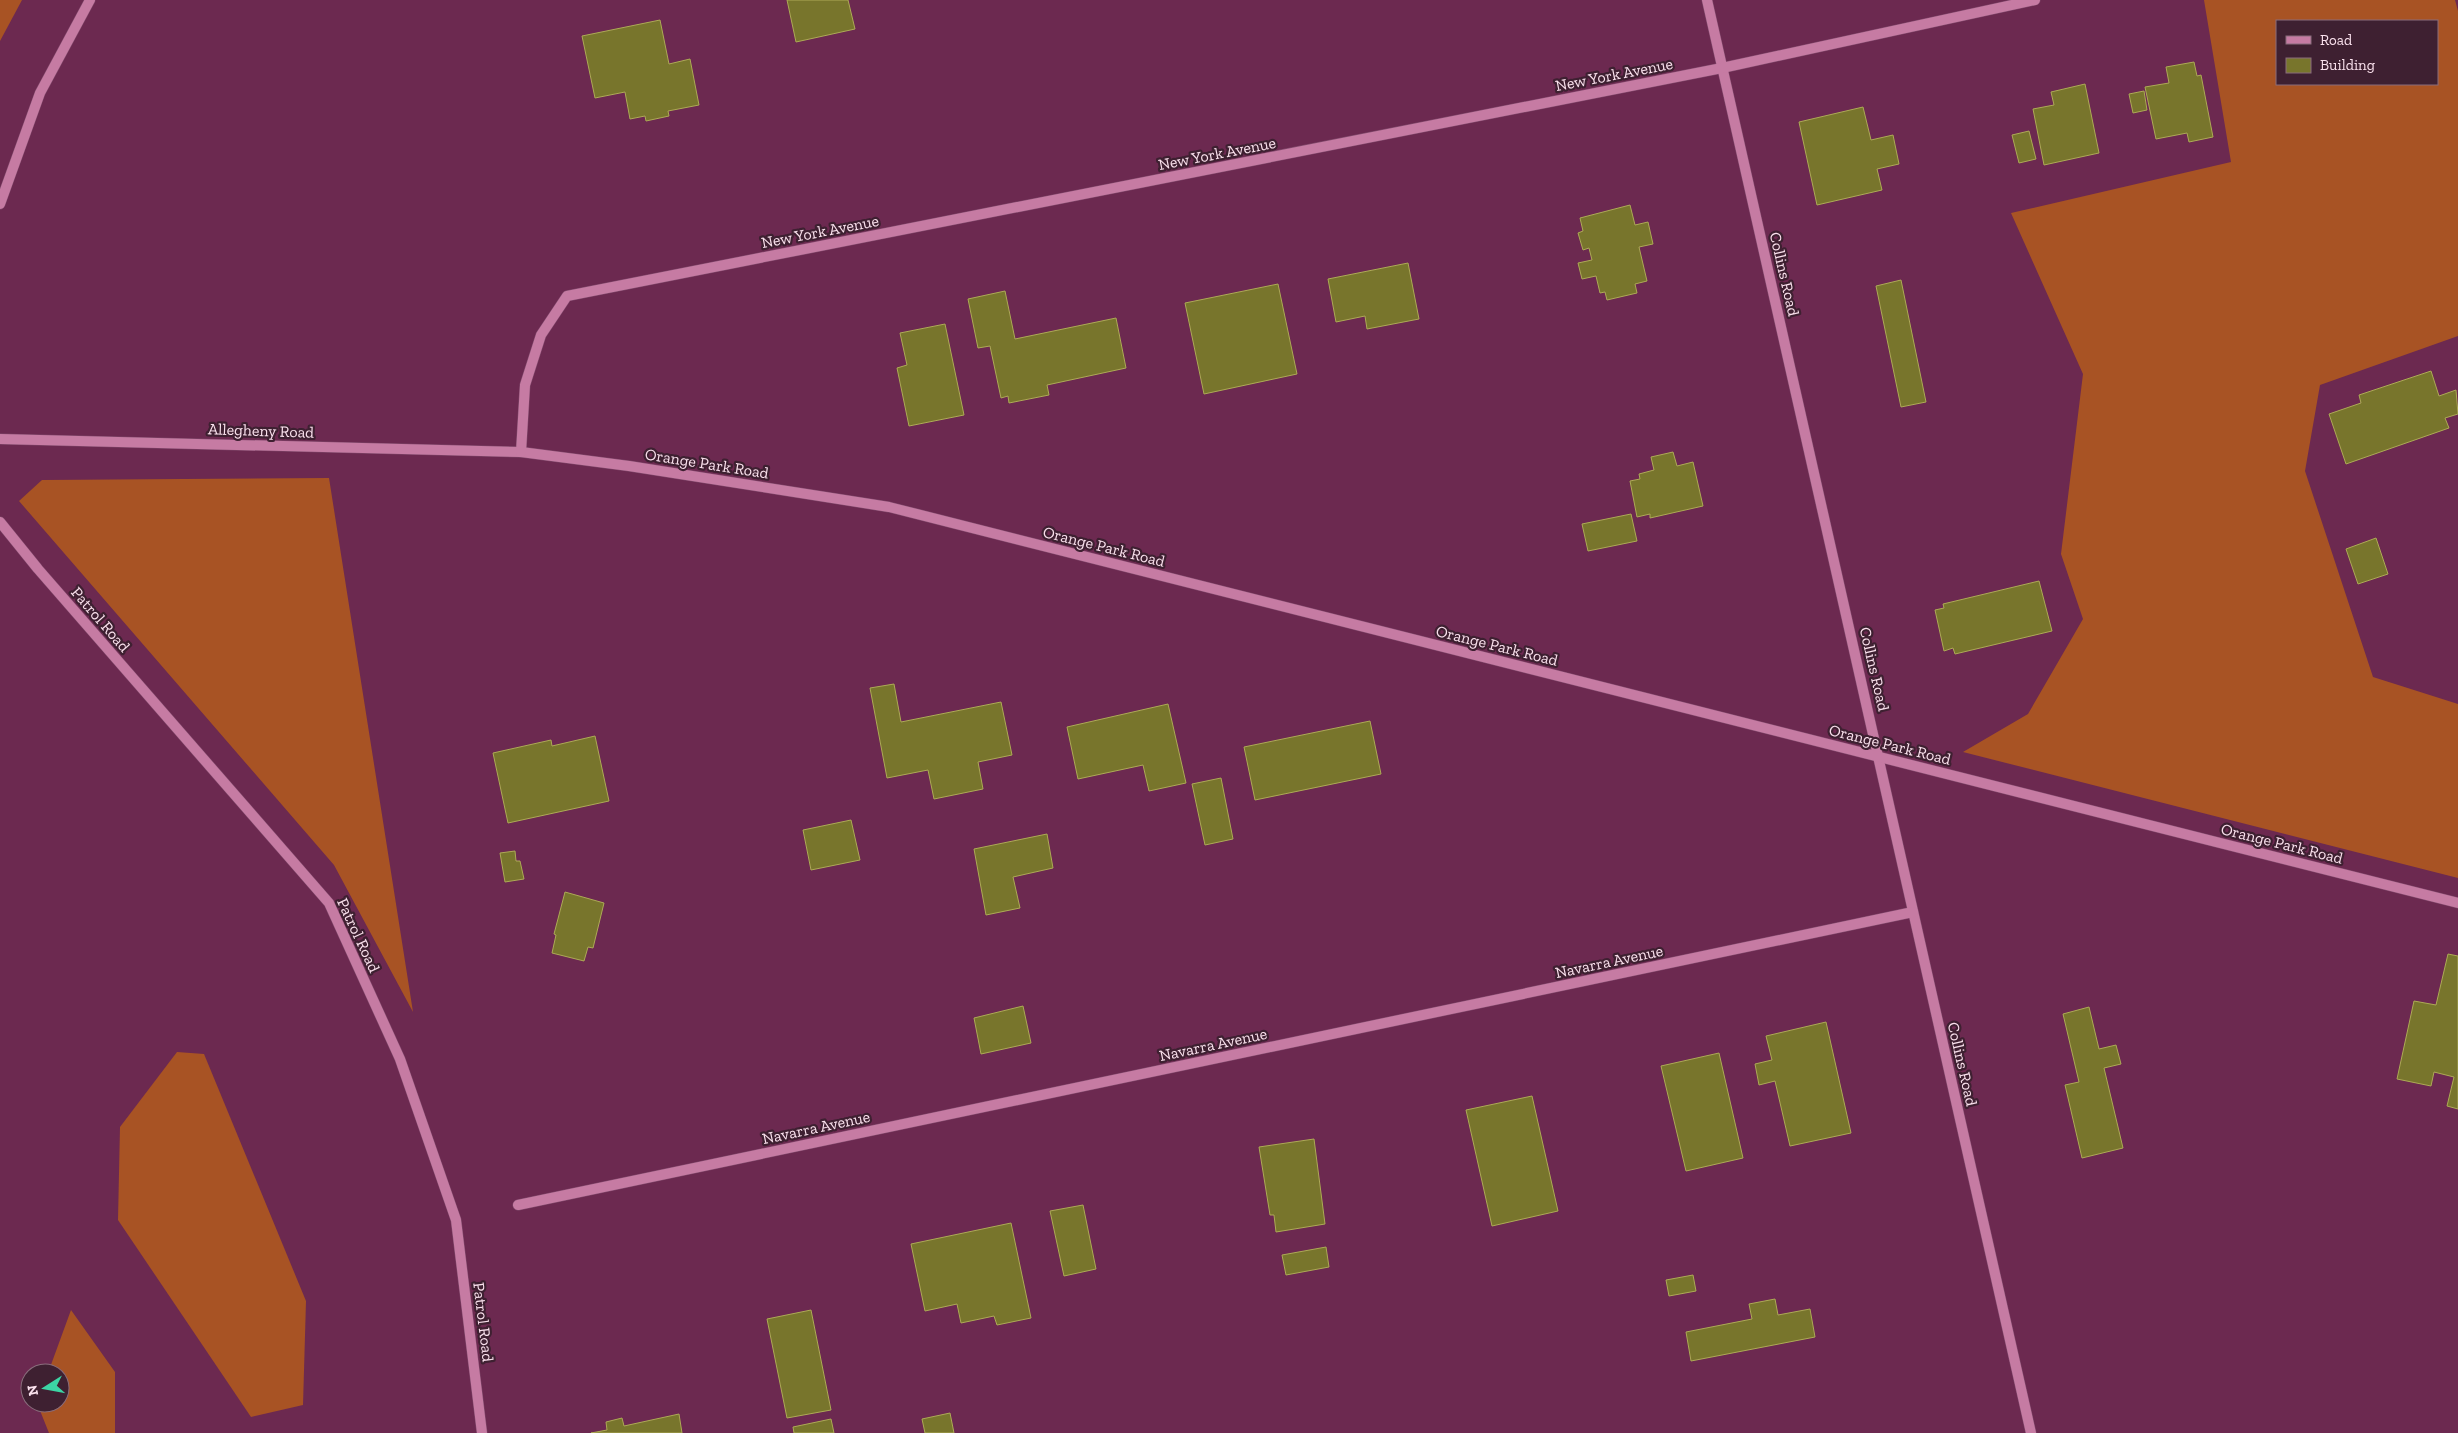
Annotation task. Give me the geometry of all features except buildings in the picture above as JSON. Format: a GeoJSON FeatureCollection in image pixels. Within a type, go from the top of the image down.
{"type":"FeatureCollection","features":[{"type":"Feature","properties":{"kind":"street"},"geometry":{"type":"LineString","coordinates":[[0,204],[40,93],[90,0]]}},
{"type":"Feature","properties":{"kind":"street","name":"Collins Road"},"geometry":{"type":"LineString","coordinates":[[1707,0],[2031,1433]]}},
{"type":"Feature","properties":{"kind":"street","name":"New York Avenue"},"geometry":{"type":"LineString","coordinates":[[521,452],[525,385],[541,335],[566,296],[1722,68],[2035,0]]}},
{"type":"Feature","properties":{"kind":"street","name":"Allegheny Road"},"geometry":{"type":"LineString","coordinates":[[0,439],[521,452]]}},
{"type":"Feature","properties":{"kind":"street","name":"Orange Park Road"},"geometry":{"type":"LineString","coordinates":[[521,452],[629,466],[889,507],[2458,903]]}},
{"type":"Feature","properties":{"kind":"street","name":"Patrol Road"},"geometry":{"type":"LineString","coordinates":[[0,522],[38,569],[329,903],[400,1059],[456,1220],[482,1433]]}},
{"type":"Feature","properties":{"kind":"street","name":"Navarra Avenue"},"geometry":{"type":"LineString","coordinates":[[518,1205],[1913,912]]}},
{"type":"Feature","properties":{"kind":"shaded area"},"geometry":{"type":"Polygon","coordinates":[[[0,0],[22,0],[0,41],[0,0]]]}},
{"type":"Feature","properties":{"kind":"shaded area"},"geometry":{"type":"Polygon","coordinates":[[[2204,0],[2455,0],[2458,11],[2458,336],[2320,385],[2305,471],[2373,677],[2458,704],[2458,878],[1963,752],[2028,714],[2083,619],[2061,554],[2083,374],[2011,213],[2231,162],[2204,0]]]}},
{"type":"Feature","properties":{"kind":"shaded area"},"geometry":{"type":"Polygon","coordinates":[[[329,478],[413,1012],[334,865],[19,501],[42,480],[329,478]]]}},
{"type":"Feature","properties":{"kind":"shaded area"},"geometry":{"type":"Polygon","coordinates":[[[177,1052],[204,1054],[306,1301],[303,1405],[251,1417],[118,1220],[120,1127],[177,1052]]]}},
{"type":"Feature","properties":{"kind":"shaded area"},"geometry":{"type":"Polygon","coordinates":[[[71,1310],[115,1372],[115,1433],[49,1433],[41,1413],[70,1413],[70,1363],[52,1363],[71,1310]]]}}]}
